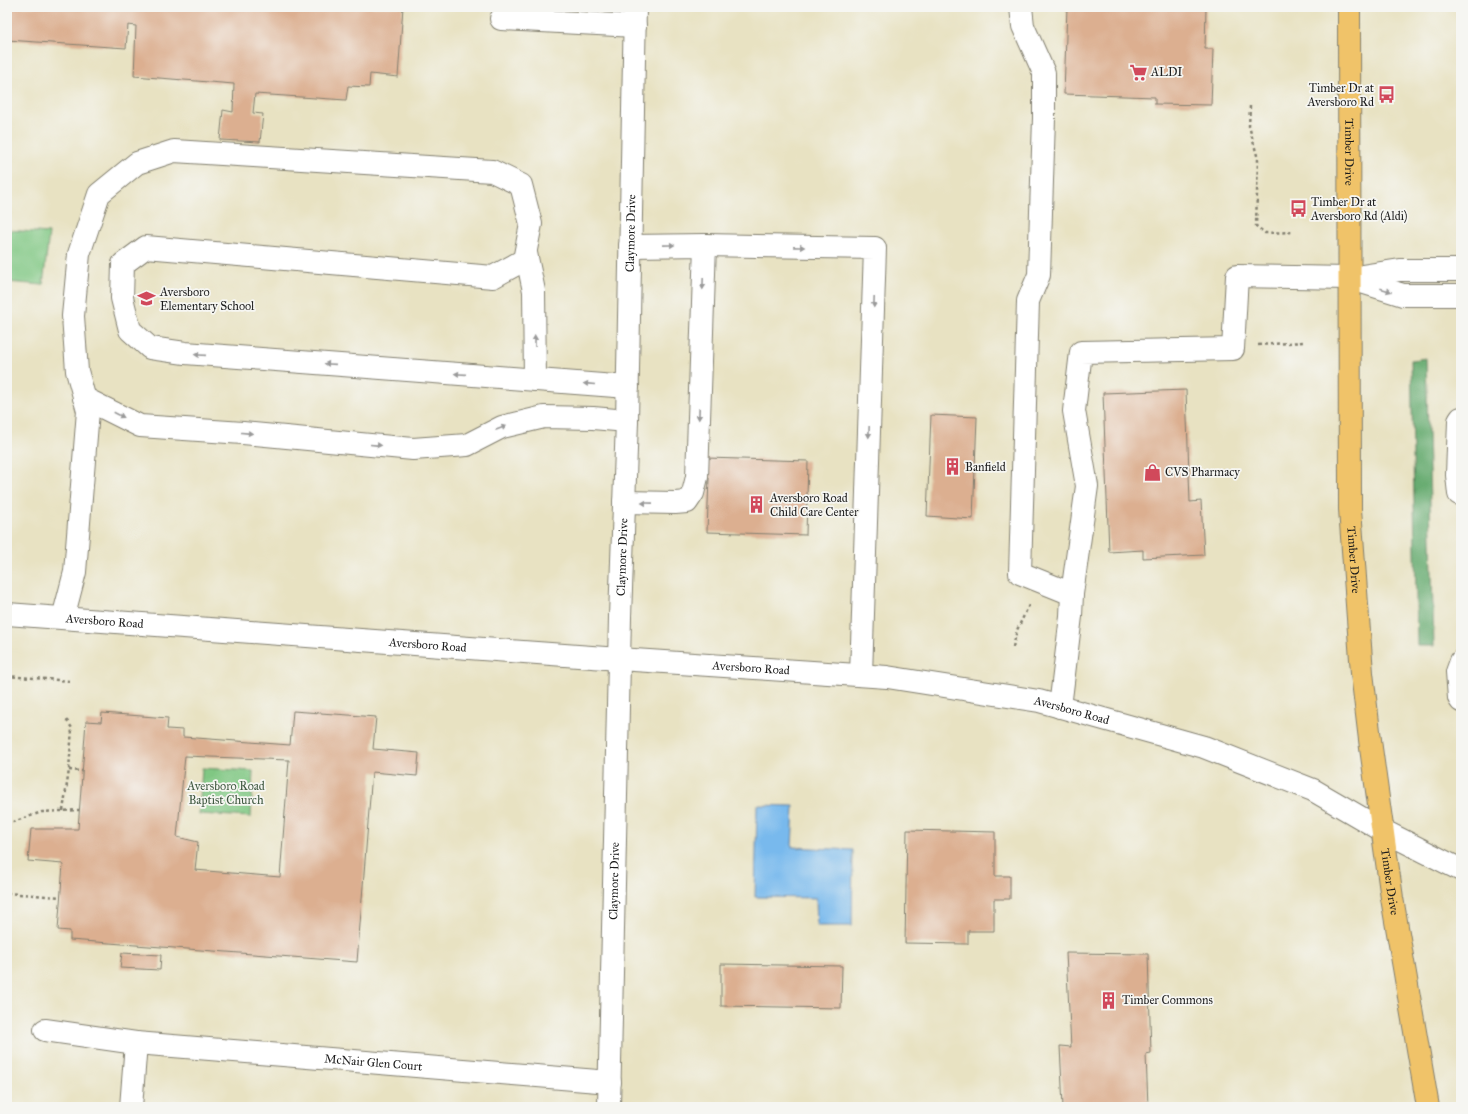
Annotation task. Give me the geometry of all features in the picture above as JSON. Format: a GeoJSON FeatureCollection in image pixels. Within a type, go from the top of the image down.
{"type":"FeatureCollection","features":[{"type":"Feature","properties":{"kind":"main road","name":"Timber Drive"},"geometry":{"type":"LineString","coordinates":[[1349,7],[1350,508],[1362,673],[1371,748],[1392,898],[1428,1107]]}},
{"type":"Feature","properties":{"kind":"street"},"geometry":{"type":"LineString","coordinates":[[1021,7],[1023,26],[1044,73],[1044,118],[1039,275],[1028,301],[1020,573],[1072,594]]}},
{"type":"Feature","properties":{"kind":"street"},"geometry":{"type":"LineString","coordinates":[[501,19],[635,16]]}},
{"type":"Feature","properties":{"kind":"street","name":"Claymore Drive"},"geometry":{"type":"LineString","coordinates":[[609,1107],[619,659],[628,387],[635,16]]}},
{"type":"Feature","properties":{"kind":"street"},"geometry":{"type":"LineString","coordinates":[[63,618],[75,572],[88,411],[77,371],[73,316],[79,254],[100,194],[137,163],[174,151],[492,171],[521,185],[531,224],[524,260],[493,277],[146,247],[123,264],[122,298],[130,330],[150,348],[185,353],[628,387]]}},
{"type":"Feature","properties":{"kind":"street"},"geometry":{"type":"LineString","coordinates":[[630,246],[705,245],[875,248],[862,675]]}},
{"type":"Feature","properties":{"kind":"street"},"geometry":{"type":"LineString","coordinates":[[624,502],[686,502],[693,492],[697,477],[705,245]]}},
{"type":"Feature","properties":{"kind":"street"},"geometry":{"type":"LineString","coordinates":[[526,253],[534,291],[535,380]]}},
{"type":"Feature","properties":{"kind":"street"},"geometry":{"type":"LineString","coordinates":[[1060,707],[1071,616],[1072,594],[1087,486],[1074,411],[1081,352],[1233,349],[1237,276],[1349,278],[1400,270],[1461,270]]}},
{"type":"Feature","properties":{"kind":"street"},"geometry":{"type":"LineString","coordinates":[[1349,278],[1403,295],[1461,295]]}},
{"type":"Feature","properties":{"kind":"street"},"geometry":{"type":"LineString","coordinates":[[84,398],[140,426],[243,433],[413,449],[467,446],[502,427],[544,417],[593,418],[627,421]]}},
{"type":"Feature","properties":{"kind":"street"},"geometry":{"type":"LineString","coordinates":[[1461,418],[1459,421],[1457,475],[1459,494],[1461,494]]}},
{"type":"Feature","properties":{"kind":"street","name":"Aversboro Road"},"geometry":{"type":"LineString","coordinates":[[7,614],[619,659],[862,675],[903,679],[1039,701],[1204,747],[1313,790],[1382,830],[1461,870]]}},
{"type":"Feature","properties":{"kind":"street"},"geometry":{"type":"LineString","coordinates":[[1461,661],[1456,672],[1459,698],[1461,700]]}},
{"type":"Feature","properties":{"kind":"street","name":"McNair Glen Court"},"geometry":{"type":"LineString","coordinates":[[45,1030],[136,1043],[610,1082]]}},
{"type":"Feature","properties":{"kind":"street"},"geometry":{"type":"LineString","coordinates":[[130,1107],[136,1043]]}},
{"type":"Feature","properties":{"kind":"path"},"geometry":{"type":"LineString","coordinates":[[1250,106],[1249,126],[1258,160],[1256,226],[1265,233],[1293,232]]}},
{"type":"Feature","properties":{"kind":"path"},"geometry":{"type":"LineString","coordinates":[[1250,345],[1303,342]]}},
{"type":"Feature","properties":{"kind":"path"},"geometry":{"type":"LineString","coordinates":[[1013,647],[1017,630],[1031,602]]}},
{"type":"Feature","properties":{"kind":"path"},"geometry":{"type":"LineString","coordinates":[[7,676],[71,681]]}},
{"type":"Feature","properties":{"kind":"path"},"geometry":{"type":"LineString","coordinates":[[63,811],[69,770],[72,728],[65,718]]}},
{"type":"Feature","properties":{"kind":"path"},"geometry":{"type":"LineString","coordinates":[[69,770],[82,771]]}},
{"type":"Feature","properties":{"kind":"path"},"geometry":{"type":"LineString","coordinates":[[7,824],[42,812],[79,810]]}},
{"type":"Feature","properties":{"kind":"path"},"geometry":{"type":"LineString","coordinates":[[7,893],[60,897]]}},
{"type":"Feature","properties":{"kind":"green space"},"geometry":{"type":"Polygon","coordinates":[[[7,230],[49,233],[43,285],[7,282],[7,230]]]}},
{"type":"Feature","properties":{"kind":"green space"},"geometry":{"type":"Polygon","coordinates":[[[1426,358],[1434,646],[1417,646],[1411,360],[1426,358]]]}},
{"type":"Feature","properties":{"kind":"green space","name":"Aversboro Road Baptist Church"},"geometry":{"type":"Polygon","coordinates":[[[202,768],[253,771],[251,817],[199,814],[202,768]]]}},
{"type":"Feature","properties":{"kind":"water"},"geometry":{"type":"Polygon","coordinates":[[[757,805],[794,806],[792,847],[853,850],[852,926],[817,926],[816,898],[755,897],[757,805]]]}},
{"type":"Feature","properties":{"kind":"building"},"geometry":{"type":"Polygon","coordinates":[[[7,7],[403,7],[398,77],[370,74],[369,87],[348,86],[346,100],[255,94],[253,113],[263,114],[260,142],[220,140],[223,110],[233,112],[234,84],[134,76],[136,26],[128,25],[126,48],[7,40],[7,7]]]}},
{"type":"Feature","properties":{"kind":"building","name":"ALDI"},"geometry":{"type":"Polygon","coordinates":[[[1067,7],[1206,7],[1205,49],[1213,49],[1211,105],[1155,104],[1155,97],[1064,94],[1067,7]]]}},
{"type":"Feature","properties":{"kind":"building"},"geometry":{"type":"Polygon","coordinates":[[[1186,390],[1190,502],[1201,501],[1204,555],[1143,558],[1143,550],[1109,552],[1103,393],[1186,390]]]}},
{"type":"Feature","properties":{"kind":"building","name":"Banfield"},"geometry":{"type":"Polygon","coordinates":[[[931,415],[977,417],[973,519],[927,516],[931,415]]]}},
{"type":"Feature","properties":{"kind":"building","name":"Aversboro Road Child Care Center"},"geometry":{"type":"Polygon","coordinates":[[[706,458],[808,461],[806,535],[707,532],[709,478],[706,478],[706,458]]]}},
{"type":"Feature","properties":{"kind":"building","name":"Aversboro Road Baptist Church"},"geometry":{"type":"Polygon","coordinates":[[[293,711],[376,717],[373,749],[419,753],[417,776],[372,772],[357,962],[70,940],[70,931],[58,930],[63,864],[28,861],[31,829],[78,829],[86,721],[101,722],[102,713],[168,718],[167,729],[183,730],[183,737],[290,745],[293,711]],[[185,756],[177,837],[198,842],[195,870],[280,877],[289,760],[185,756]]]}},
{"type":"Feature","properties":{"kind":"building"},"geometry":{"type":"Polygon","coordinates":[[[907,830],[995,832],[995,876],[1010,876],[1010,899],[994,899],[994,931],[968,931],[968,944],[905,943],[907,830]]]}},
{"type":"Feature","properties":{"kind":"building"},"geometry":{"type":"Polygon","coordinates":[[[122,953],[161,955],[160,970],[120,968],[122,953]]]}},
{"type":"Feature","properties":{"kind":"building","name":"Timber Commons"},"geometry":{"type":"Polygon","coordinates":[[[1066,953],[1148,954],[1151,1053],[1146,1054],[1148,1107],[1063,1107],[1060,1046],[1071,1047],[1066,953]]]}},
{"type":"Feature","properties":{"kind":"building"},"geometry":{"type":"Polygon","coordinates":[[[721,964],[842,966],[841,1008],[721,1006],[721,964]]]}},
{"type":"Feature","properties":{"kind":"place","name":"ALDI"},"geometry":{"type":"Point","coordinates":[1138,72]}},
{"type":"Feature","properties":{"kind":"place","name":"Timber Dr at Aversboro Rd"},"geometry":{"type":"Point","coordinates":[1387,95]}},
{"type":"Feature","properties":{"kind":"place","name":"Timber Dr at Aversboro Rd (Aldi)"},"geometry":{"type":"Point","coordinates":[1298,209]}},
{"type":"Feature","properties":{"kind":"place","name":"Aversboro Elementary School"},"geometry":{"type":"Point","coordinates":[147,299]}},
{"type":"Feature","properties":{"kind":"place","name":"Banfield"},"geometry":{"type":"Point","coordinates":[952,467]}},
{"type":"Feature","properties":{"kind":"place","name":"CVS Pharmacy"},"geometry":{"type":"Point","coordinates":[1152,472]}},
{"type":"Feature","properties":{"kind":"place","name":"Aversboro Road Child Care Center"},"geometry":{"type":"Point","coordinates":[757,505]}},
{"type":"Feature","properties":{"kind":"place","name":"Timber Commons"},"geometry":{"type":"Point","coordinates":[1109,1000]}}]}
